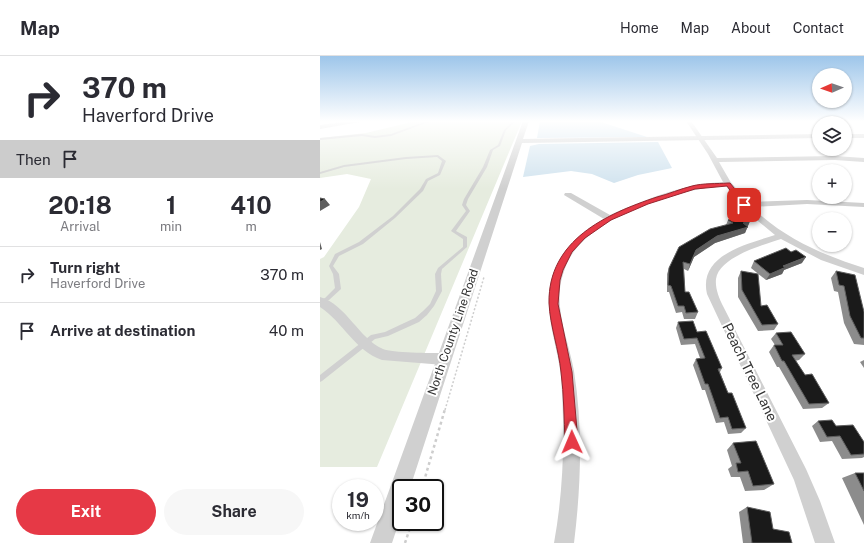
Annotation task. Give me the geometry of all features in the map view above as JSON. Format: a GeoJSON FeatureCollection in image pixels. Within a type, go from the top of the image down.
{"type":"FeatureCollection","features":[{"type":"Feature","properties":{"kind":"street","name":"North County Line Road"},"geometry":{"type":"LineString","coordinates":[[381,543],[454,327],[519,144]]}},
{"type":"Feature","properties":{"kind":"street"},"geometry":{"type":"LineString","coordinates":[[704,144],[728,184],[744,205],[761,222],[781,236],[822,257],[864,272]]}},
{"type":"Feature","properties":{"kind":"street"},"geometry":{"type":"LineString","coordinates":[[714,160],[835,158],[864,160]]}},
{"type":"Feature","properties":{"kind":"street"},"geometry":{"type":"LineString","coordinates":[[564,543],[572,473],[572,427],[567,372],[554,304],[554,290],[559,270],[569,251],[582,236],[609,218],[646,203],[694,188],[728,184]]}},
{"type":"Feature","properties":{"kind":"street"},"geometry":{"type":"LineString","coordinates":[[568,195],[609,218]]}},
{"type":"Feature","properties":{"kind":"street"},"geometry":{"type":"LineString","coordinates":[[744,205],[813,202],[864,205]]}},
{"type":"Feature","properties":{"kind":"street","name":"Peach Tree Lane"},"geometry":{"type":"LineString","coordinates":[[781,236],[726,258],[714,271],[711,289],[719,310],[800,475],[811,501],[825,543]]}},
{"type":"Feature","properties":{"kind":"street"},"geometry":{"type":"LineString","coordinates":[[320,302],[332,309],[364,344],[382,355],[444,359]]}},
{"type":"Feature","properties":{"kind":"lane"},"geometry":{"type":"LineString","coordinates":[[320,379],[373,337],[386,334],[417,320],[432,305],[439,291],[438,274],[440,268],[465,247],[465,238],[453,231],[468,211],[464,205],[466,199],[485,167],[492,150],[500,144]]}},
{"type":"Feature","properties":{"kind":"lane"},"geometry":{"type":"LineString","coordinates":[[320,173],[344,166],[406,158],[438,156],[444,160],[439,174],[427,180],[422,190],[394,217],[361,243],[337,255],[332,260],[331,266],[336,274],[338,289],[327,299],[320,302]]}},
{"type":"Feature","properties":{"kind":"path"},"geometry":{"type":"LineString","coordinates":[[425,479],[484,277]]}},
{"type":"Feature","properties":{"kind":"path"},"geometry":{"type":"LineString","coordinates":[[406,543],[409,531]]}},
{"type":"Feature","properties":{"kind":"shaded area"},"geometry":{"type":"Polygon","coordinates":[[[320,144],[512,144],[377,467],[320,467],[320,259],[324,257],[359,207],[371,179],[347,174],[320,178],[320,144]]]}},
{"type":"Feature","properties":{"kind":"water"},"geometry":{"type":"Polygon","coordinates":[[[539,144],[659,144],[672,168],[638,175],[614,183],[592,174],[571,171],[523,177],[530,146],[539,144]]]}},
{"type":"Feature","properties":{"kind":"building"},"geometry":{"type":"Polygon","coordinates":[[[742,215],[750,221],[743,223],[748,227],[717,236],[696,250],[690,264],[683,262],[685,292],[689,292],[698,312],[686,313],[684,306],[678,306],[671,286],[668,285],[669,268],[679,247],[710,229],[733,223],[728,220],[742,215]]]}},
{"type":"Feature","properties":{"kind":"building"},"geometry":{"type":"Polygon","coordinates":[[[786,248],[791,252],[796,250],[806,257],[783,266],[786,267],[770,274],[754,261],[786,248]]]}},
{"type":"Feature","properties":{"kind":"building"},"geometry":{"type":"Polygon","coordinates":[[[741,271],[758,274],[761,306],[767,305],[778,324],[762,325],[742,290],[741,271]]]}},
{"type":"Feature","properties":{"kind":"building"},"geometry":{"type":"Polygon","coordinates":[[[836,271],[855,275],[864,312],[864,338],[861,338],[850,316],[844,286],[839,285],[836,271]]]}},
{"type":"Feature","properties":{"kind":"building"},"geometry":{"type":"Polygon","coordinates":[[[693,321],[697,332],[706,331],[722,368],[718,369],[728,393],[732,393],[746,428],[732,429],[728,417],[720,418],[708,384],[705,384],[696,359],[705,358],[697,338],[684,339],[678,322],[693,321]]]}},
{"type":"Feature","properties":{"kind":"building"},"geometry":{"type":"Polygon","coordinates":[[[791,332],[805,354],[792,355],[805,375],[812,374],[829,403],[809,404],[784,361],[782,361],[774,345],[783,345],[776,333],[791,332]]]}},
{"type":"Feature","properties":{"kind":"building"},"geometry":{"type":"Polygon","coordinates":[[[832,420],[836,426],[853,425],[864,442],[864,454],[851,455],[840,436],[827,437],[818,421],[832,420]]]}},
{"type":"Feature","properties":{"kind":"building"},"geometry":{"type":"Polygon","coordinates":[[[756,441],[774,484],[753,486],[748,471],[738,472],[736,463],[741,463],[733,443],[756,441]]]}},
{"type":"Feature","properties":{"kind":"building"},"geometry":{"type":"Polygon","coordinates":[[[855,473],[864,473],[864,491],[855,473]]]}},
{"type":"Feature","properties":{"kind":"building"},"geometry":{"type":"Polygon","coordinates":[[[747,507],[770,512],[773,529],[789,532],[792,543],[752,543],[747,507]]]}},
{"type":"Feature","properties":{"kind":"route"},"geometry":{"type":"LineString","coordinates":[[572,442],[567,372],[554,304],[556,280],[559,270],[569,251],[582,236],[609,218],[646,203],[694,188],[707,185],[728,184],[744,205]]}}]}
